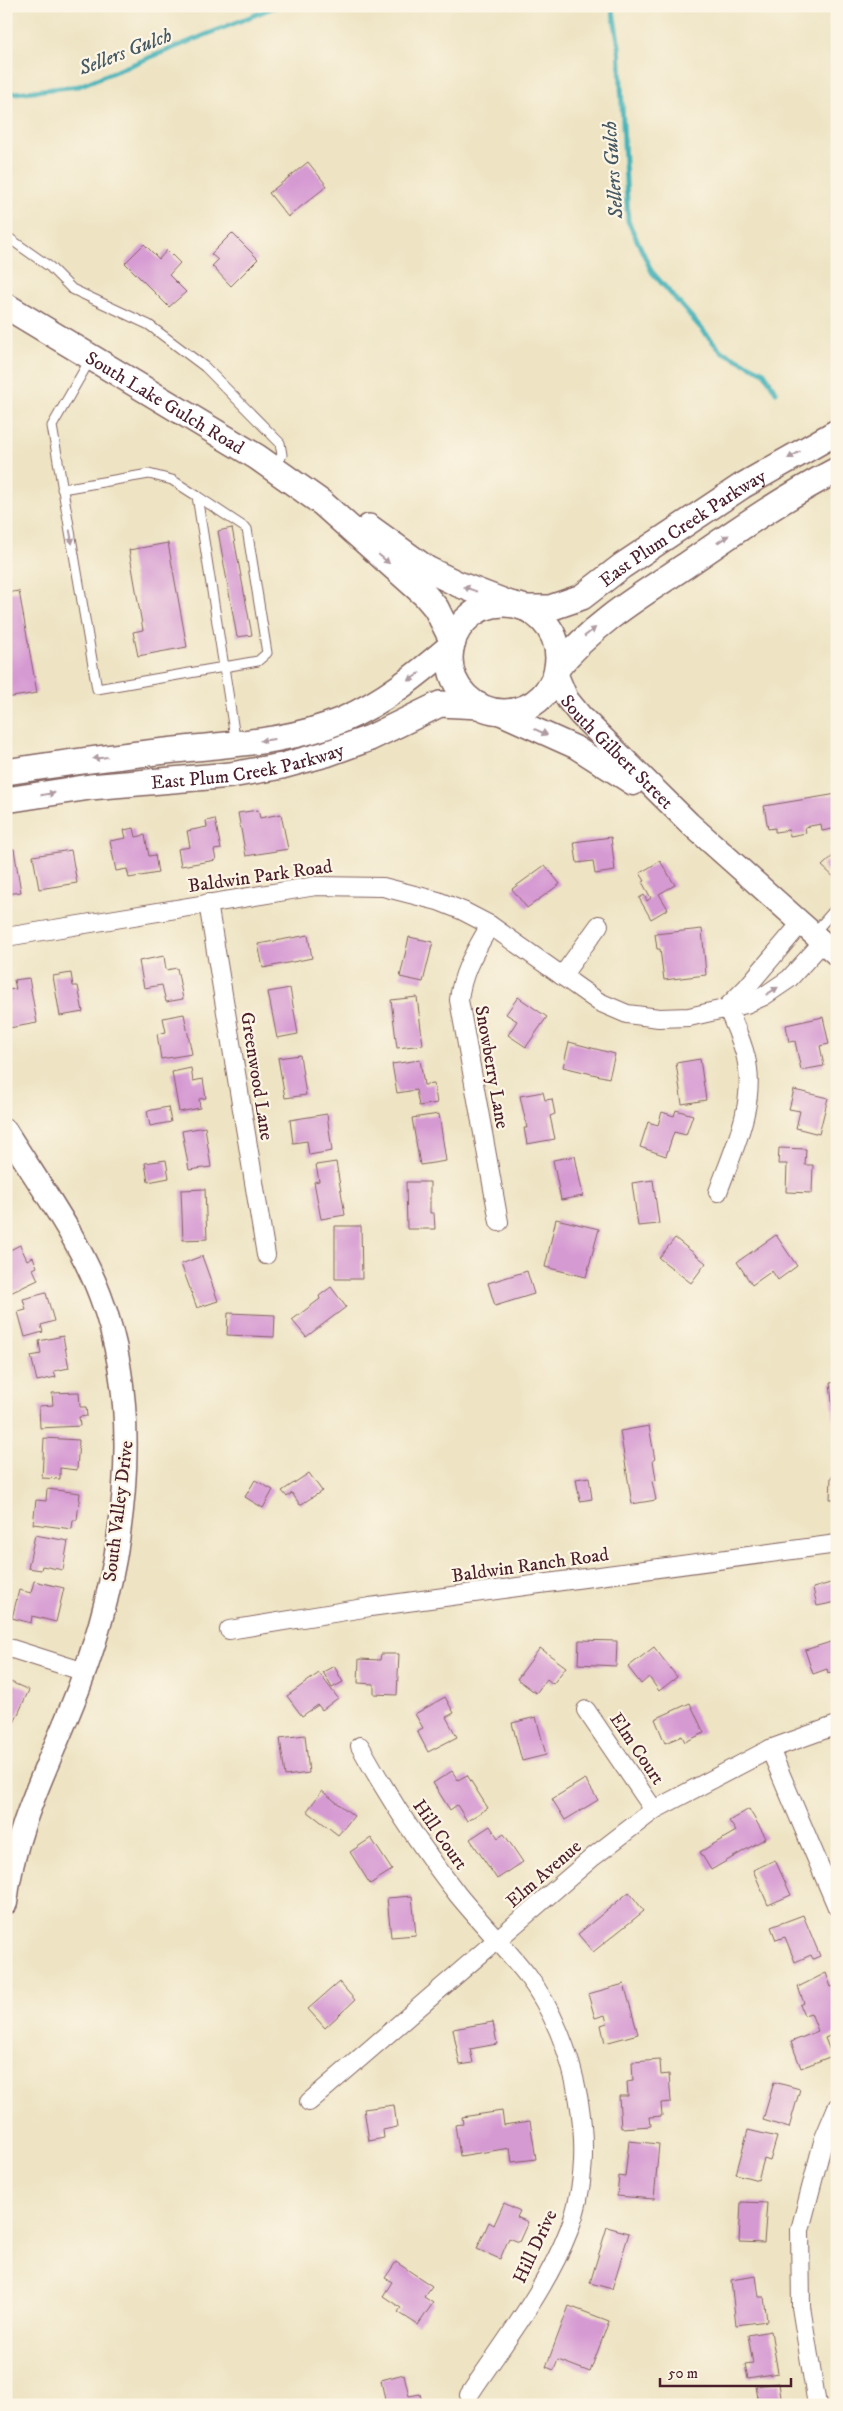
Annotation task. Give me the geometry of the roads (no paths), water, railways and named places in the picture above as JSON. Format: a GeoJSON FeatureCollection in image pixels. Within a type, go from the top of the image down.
{"type":"FeatureCollection","features":[{"type":"Feature","properties":{"kind":"main road","name":"South Lake Gulch Road"},"geometry":{"type":"LineString","coordinates":[[6,306],[274,469],[322,503],[425,595],[436,608],[452,644]]}},
{"type":"Feature","properties":{"kind":"main road","name":"East Plum Creek Parkway"},"geometry":{"type":"LineString","coordinates":[[520,607],[550,608],[582,597],[622,566],[742,486],[837,432]]}},
{"type":"Feature","properties":{"kind":"main road","name":"East Plum Creek Parkway"},"geometry":{"type":"LineString","coordinates":[[557,670],[584,638],[626,607],[760,514],[837,470]]}},
{"type":"Feature","properties":{"kind":"main road","name":"South Lake Gulch Road"},"geometry":{"type":"LineString","coordinates":[[322,503],[377,531],[427,569],[458,584],[520,607]]}},
{"type":"Feature","properties":{"kind":"main road"},"geometry":{"type":"LineString","coordinates":[[496,605],[520,607],[541,619],[553,634],[558,653],[557,670],[548,690],[534,704],[516,711],[488,709],[465,696],[455,681],[450,663],[452,644],[464,622],[479,611],[496,605]]}},
{"type":"Feature","properties":{"kind":"main road","name":"East Plum Creek Parkway"},"geometry":{"type":"LineString","coordinates":[[6,772],[104,757],[236,744],[310,732],[343,719],[395,690],[424,670],[452,644]]}},
{"type":"Feature","properties":{"kind":"main road","name":"East Plum Creek Parkway"},"geometry":{"type":"LineString","coordinates":[[6,800],[90,787],[231,775],[282,766],[326,754],[370,738],[440,704],[488,709]]}},
{"type":"Feature","properties":{"kind":"main road"},"geometry":{"type":"LineString","coordinates":[[90,787],[120,770],[218,759],[236,744]]}},
{"type":"Feature","properties":{"kind":"street","name":"South Gilbert Street"},"geometry":{"type":"LineString","coordinates":[[557,670],[565,694],[574,710],[689,823],[819,938]]}},
{"type":"Feature","properties":{"kind":"street","name":"South Gilbert Street"},"geometry":{"type":"LineString","coordinates":[[488,709],[575,747],[601,761],[689,823]]}},
{"type":"Feature","properties":{"kind":"street","name":"Baldwin Park Road"},"geometry":{"type":"LineString","coordinates":[[7,937],[316,886],[383,887],[438,901],[463,911],[490,925],[599,1002],[627,1014],[660,1018],[689,1016],[746,1004],[777,988],[789,979],[819,938]]}},
{"type":"Feature","properties":{"kind":"street","name":"Greenwood Lane"},"geometry":{"type":"LineString","coordinates":[[208,903],[266,1255]]}},
{"type":"Feature","properties":{"kind":"street","name":"Snowberry Lane"},"geometry":{"type":"LineString","coordinates":[[490,925],[467,966],[461,982],[459,1000],[499,1222]]}},
{"type":"Feature","properties":{"kind":"street"},"geometry":{"type":"LineString","coordinates":[[562,976],[599,925]]}},
{"type":"Feature","properties":{"kind":"street"},"geometry":{"type":"LineString","coordinates":[[718,1192],[733,1152],[748,1100],[749,1080],[746,1058],[727,1007],[747,987],[819,938]]}},
{"type":"Feature","properties":{"kind":"street","name":"South Valley Drive"},"geometry":{"type":"LineString","coordinates":[[6,1131],[87,1265],[110,1322],[122,1377],[126,1452],[120,1516],[105,1604],[85,1672],[24,1823],[6,1903]]}},
{"type":"Feature","properties":{"kind":"street","name":"Baldwin Ranch Road"},"geometry":{"type":"LineString","coordinates":[[229,1630],[370,1607],[837,1544]]}},
{"type":"Feature","properties":{"kind":"street"},"geometry":{"type":"LineString","coordinates":[[6,1647],[85,1672]]}},
{"type":"Feature","properties":{"kind":"street","name":"Elm Court"},"geometry":{"type":"LineString","coordinates":[[586,1710],[654,1810]]}},
{"type":"Feature","properties":{"kind":"street","name":"Elm Avenue"},"geometry":{"type":"LineString","coordinates":[[309,2102],[593,1857],[654,1810],[770,1749],[837,1725]]}},
{"type":"Feature","properties":{"kind":"street","name":"Hill Court"},"geometry":{"type":"LineString","coordinates":[[360,1746],[407,1825],[458,1894],[497,1940]]}},
{"type":"Feature","properties":{"kind":"street"},"geometry":{"type":"LineString","coordinates":[[770,1749],[837,1907]]}},
{"type":"Feature","properties":{"kind":"street","name":"Hill Drive"},"geometry":{"type":"LineString","coordinates":[[469,2395],[549,2274],[570,2229],[581,2180],[582,2130],[577,2088],[566,2046],[548,2009],[527,1976],[497,1940]]}},
{"type":"Feature","properties":{"kind":"street"},"geometry":{"type":"LineString","coordinates":[[817,2405],[801,2307],[800,2230],[824,2138],[837,2107]]}},
{"type":"Feature","properties":{"kind":"lane"},"geometry":{"type":"LineString","coordinates":[[6,236],[50,266],[72,289],[148,325],[204,367],[280,443],[282,455],[274,469]]}},
{"type":"Feature","properties":{"kind":"lane"},"geometry":{"type":"LineString","coordinates":[[62,490],[148,474],[172,480],[247,528],[267,653],[258,661],[97,689],[62,490],[52,426],[91,357]]}},
{"type":"Feature","properties":{"kind":"lane"},"geometry":{"type":"LineString","coordinates":[[197,496],[236,744]]}},
{"type":"Feature","properties":{"kind":"lane"},"geometry":{"type":"LineString","coordinates":[[819,938],[837,907]]}},
{"type":"Feature","properties":{"kind":"waterway","name":"Sellers Gulch"},"geometry":{"type":"LineString","coordinates":[[6,94],[79,86],[277,6]]}},
{"type":"Feature","properties":{"kind":"waterway","name":"Sellers Gulch"},"geometry":{"type":"LineString","coordinates":[[612,6],[619,46],[628,221],[652,272],[721,351],[764,372],[776,392]]}}]}
